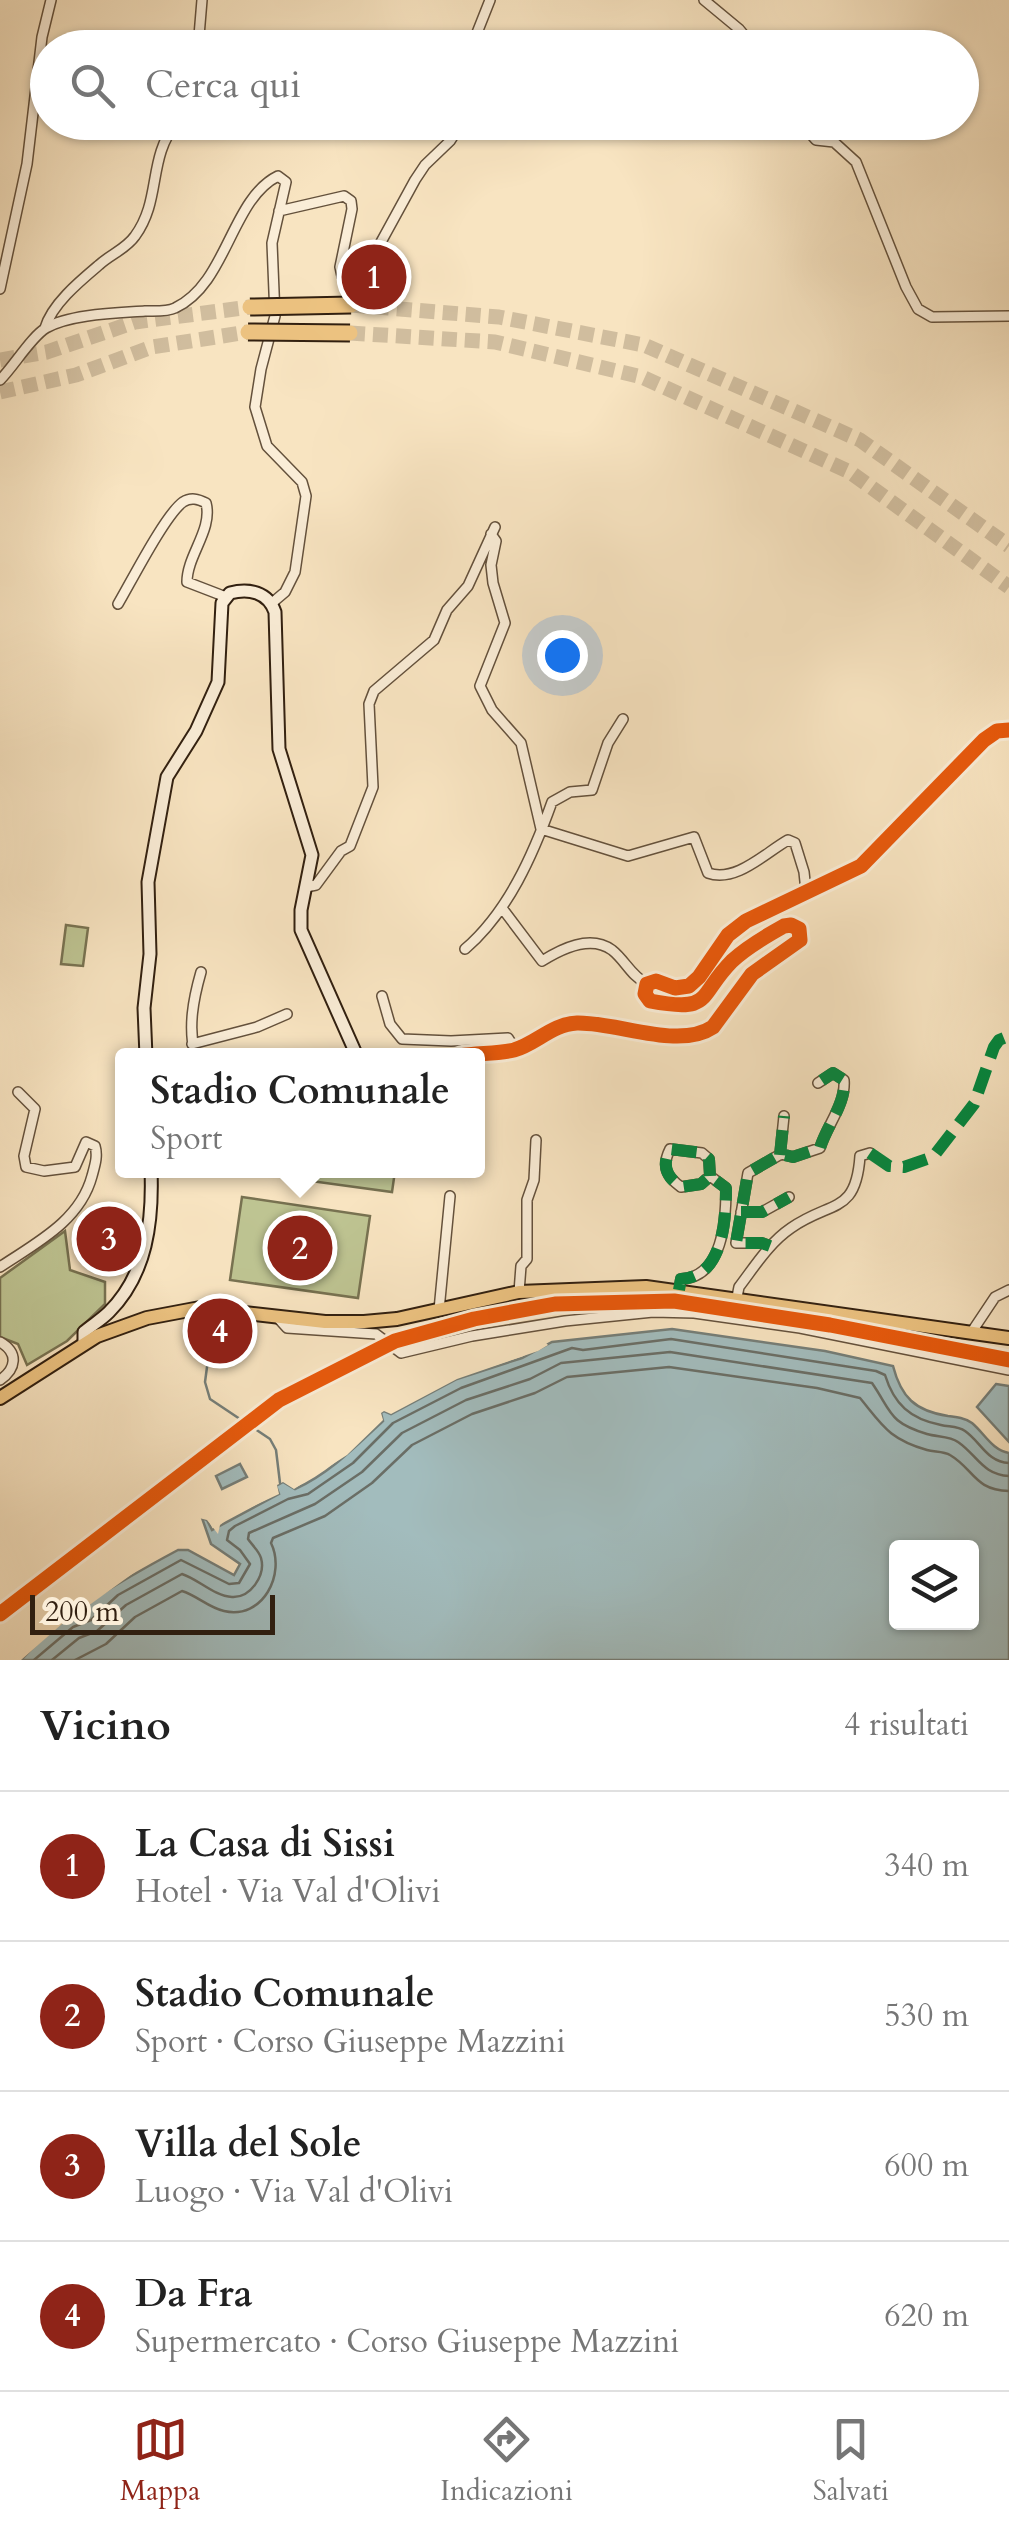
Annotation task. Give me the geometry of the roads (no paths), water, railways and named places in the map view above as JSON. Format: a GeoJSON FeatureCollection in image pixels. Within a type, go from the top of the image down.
{"type":"FeatureCollection","features":[{"type":"Feature","properties":{"kind":"highway"},"geometry":{"type":"LineString","coordinates":[[250,307],[351,305]]}},
{"type":"Feature","properties":{"kind":"highway"},"geometry":{"type":"LineString","coordinates":[[248,332],[350,333]]}},
{"type":"Feature","properties":{"kind":"main road"},"geometry":{"type":"LineString","coordinates":[[0,1398],[84,1342],[147,1318],[186,1309],[220,1308],[364,1322],[518,1292],[604,1287],[738,1297],[1009,1338]]}},
{"type":"Feature","properties":{"kind":"street"},"geometry":{"type":"LineString","coordinates":[[45,30],[50,0]]}},
{"type":"Feature","properties":{"kind":"street"},"geometry":{"type":"LineString","coordinates":[[200,30],[202,0]]}},
{"type":"Feature","properties":{"kind":"street"},"geometry":{"type":"LineString","coordinates":[[478,30],[490,0]]}},
{"type":"Feature","properties":{"kind":"street"},"geometry":{"type":"LineString","coordinates":[[704,0],[739,30]]}},
{"type":"Feature","properties":{"kind":"street"},"geometry":{"type":"LineString","coordinates":[[0,288],[30,127]]}},
{"type":"Feature","properties":{"kind":"street"},"geometry":{"type":"LineString","coordinates":[[0,380],[45,328],[54,308],[139,231],[150,208],[164,140]]}},
{"type":"Feature","properties":{"kind":"street"},"geometry":{"type":"LineString","coordinates":[[279,212],[344,196],[351,201],[340,267],[342,276],[355,280],[363,275],[424,166],[451,140]]}},
{"type":"Feature","properties":{"kind":"street"},"geometry":{"type":"LineString","coordinates":[[816,140],[834,142],[856,162],[918,309],[932,317],[1009,316]]}},
{"type":"Feature","properties":{"kind":"street"},"geometry":{"type":"LineString","coordinates":[[45,328],[107,314],[174,309],[193,294],[223,256],[268,180],[278,176],[286,182],[270,261],[275,316],[260,369],[255,407],[267,446],[302,482],[306,496],[295,572],[285,592],[272,603]]}},
{"type":"Feature","properties":{"kind":"street"},"geometry":{"type":"LineString","coordinates":[[118,604],[167,523],[182,503],[194,499],[206,503],[208,515],[187,582],[226,597]]}},
{"type":"Feature","properties":{"kind":"street"},"geometry":{"type":"LineString","coordinates":[[306,887],[316,885],[341,851],[350,846],[370,799],[373,787],[369,704],[374,691],[434,640],[447,610],[468,586],[493,531],[496,541],[492,583],[504,623],[480,686],[492,710],[521,743],[541,829]]}},
{"type":"Feature","properties":{"kind":"street"},"geometry":{"type":"LineString","coordinates":[[146,1048],[144,1008],[150,954],[148,882],[162,801],[170,768],[196,732],[218,682],[219,613],[226,597],[248,590],[272,603],[276,619],[279,748],[311,848],[301,930],[353,1048]]}},
{"type":"Feature","properties":{"kind":"street"},"geometry":{"type":"LineString","coordinates":[[465,949],[502,908],[527,866],[552,802],[570,792],[592,790],[608,743],[623,719]]}},
{"type":"Feature","properties":{"kind":"street"},"geometry":{"type":"LineString","coordinates":[[502,908],[542,961],[569,946],[592,944],[613,951],[637,979],[647,984],[656,981],[675,988],[689,986],[734,930],[869,860],[984,740],[997,731],[1009,730]]}},
{"type":"Feature","properties":{"kind":"street"},"geometry":{"type":"LineString","coordinates":[[541,829],[628,856],[694,837],[708,873],[716,876],[746,867],[788,840],[796,843],[806,890]]}},
{"type":"Feature","properties":{"kind":"street"},"geometry":{"type":"LineString","coordinates":[[485,1053],[516,1050],[554,1028],[579,1023],[680,1037],[703,1034],[722,1016],[752,974],[797,943],[800,934],[791,925],[760,941],[733,960],[709,994],[693,1004],[650,1000],[645,994],[647,984]]}},
{"type":"Feature","properties":{"kind":"street"},"geometry":{"type":"LineString","coordinates":[[193,1048],[194,995],[201,972]]}},
{"type":"Feature","properties":{"kind":"street"},"geometry":{"type":"LineString","coordinates":[[382,996],[390,1024],[402,1040],[508,1038],[516,1050]]}},
{"type":"Feature","properties":{"kind":"street"},"geometry":{"type":"LineString","coordinates":[[192,1044],[256,1027],[287,1014]]}},
{"type":"Feature","properties":{"kind":"street"},"geometry":{"type":"LineString","coordinates":[[770,1246],[736,1243],[748,1173],[780,1155],[793,1157],[820,1148],[845,1092],[844,1080],[832,1073],[818,1082]]}},
{"type":"Feature","properties":{"kind":"street"},"geometry":{"type":"LineString","coordinates":[[0,1267],[58,1227],[83,1202],[97,1157],[96,1146],[86,1142],[76,1168],[44,1171],[26,1167],[24,1156],[34,1109],[18,1092]]}},
{"type":"Feature","properties":{"kind":"street"},"geometry":{"type":"LineString","coordinates":[[780,1155],[784,1116]]}},
{"type":"Feature","properties":{"kind":"street"},"geometry":{"type":"LineString","coordinates":[[518,1292],[521,1266],[528,1259],[528,1200],[534,1180],[536,1140]]}},
{"type":"Feature","properties":{"kind":"street"},"geometry":{"type":"LineString","coordinates":[[679,1290],[681,1279],[704,1273],[711,1264],[726,1216],[726,1188],[710,1176],[709,1159],[702,1153],[670,1149],[665,1170],[668,1178],[681,1186],[700,1184],[710,1176]]}},
{"type":"Feature","properties":{"kind":"street"},"geometry":{"type":"LineString","coordinates":[[738,1297],[740,1287],[770,1246],[793,1226],[844,1202],[856,1188],[860,1156],[870,1154]]}},
{"type":"Feature","properties":{"kind":"street"},"geometry":{"type":"LineString","coordinates":[[84,1342],[84,1332],[116,1304],[140,1263],[151,1224],[150,1178]]}},
{"type":"Feature","properties":{"kind":"street"},"geometry":{"type":"LineString","coordinates":[[440,1310],[450,1196]]}},
{"type":"Feature","properties":{"kind":"street"},"geometry":{"type":"LineString","coordinates":[[742,1212],[762,1212],[789,1197]]}},
{"type":"Feature","properties":{"kind":"street"},"geometry":{"type":"LineString","coordinates":[[970,1333],[996,1296],[1009,1290]]}},
{"type":"Feature","properties":{"kind":"street"},"geometry":{"type":"LineString","coordinates":[[277,1316],[287,1328],[376,1334],[401,1352],[566,1321],[653,1312],[717,1314],[1009,1370]]}},
{"type":"Feature","properties":{"kind":"street"},"geometry":{"type":"LineString","coordinates":[[0,1342],[14,1357],[10,1372],[0,1380]]}},
{"type":"Feature","properties":{"kind":"water"},"geometry":{"type":"Polygon","coordinates":[[[672,1329],[825,1351],[893,1366],[911,1401],[936,1414],[969,1421],[993,1445],[1009,1453],[1009,1660],[21,1660],[75,1612],[178,1550],[188,1550],[234,1575],[240,1564],[211,1544],[202,1518],[212,1530],[279,1494],[276,1486],[283,1482],[295,1489],[307,1483],[342,1459],[383,1421],[384,1411],[391,1414],[457,1379],[522,1358],[552,1342],[672,1329]]]}},
{"type":"Feature","properties":{"kind":"water"},"geometry":{"type":"Polygon","coordinates":[[[996,1384],[1009,1386],[1009,1442],[977,1407],[996,1384]]]}},
{"type":"Feature","properties":{"kind":"water"},"geometry":{"type":"Polygon","coordinates":[[[240,1464],[247,1477],[222,1489],[216,1476],[240,1464]]]}},
{"type":"Feature","properties":{"kind":"waterway"},"geometry":{"type":"LineString","coordinates":[[212,1330],[205,1382],[210,1399],[270,1439],[276,1450],[280,1483]]}},
{"type":"Feature","properties":{"kind":"tunnel"},"geometry":{"type":"LineString","coordinates":[[351,305],[499,317],[644,345],[860,440],[1009,546]]}},
{"type":"Feature","properties":{"kind":"tunnel"},"geometry":{"type":"LineString","coordinates":[[0,360],[47,352],[135,322],[250,307]]}},
{"type":"Feature","properties":{"kind":"tunnel"},"geometry":{"type":"LineString","coordinates":[[0,392],[76,375],[152,347],[248,332]]}},
{"type":"Feature","properties":{"kind":"tunnel"},"geometry":{"type":"LineString","coordinates":[[350,333],[495,342],[642,377],[850,472],[1009,587]]}},
{"type":"Feature","properties":{"kind":"place","name":"La Casa di Sissi"},"geometry":{"type":"Point","coordinates":[374,277]}},
{"type":"Feature","properties":{"kind":"place","name":"Villa del Sole"},"geometry":{"type":"Point","coordinates":[109,1239]}},
{"type":"Feature","properties":{"kind":"place","name":"Stadio Comunale"},"geometry":{"type":"Point","coordinates":[300,1248]}},
{"type":"Feature","properties":{"kind":"place","name":"Da Fra"},"geometry":{"type":"Point","coordinates":[220,1331]}}]}
